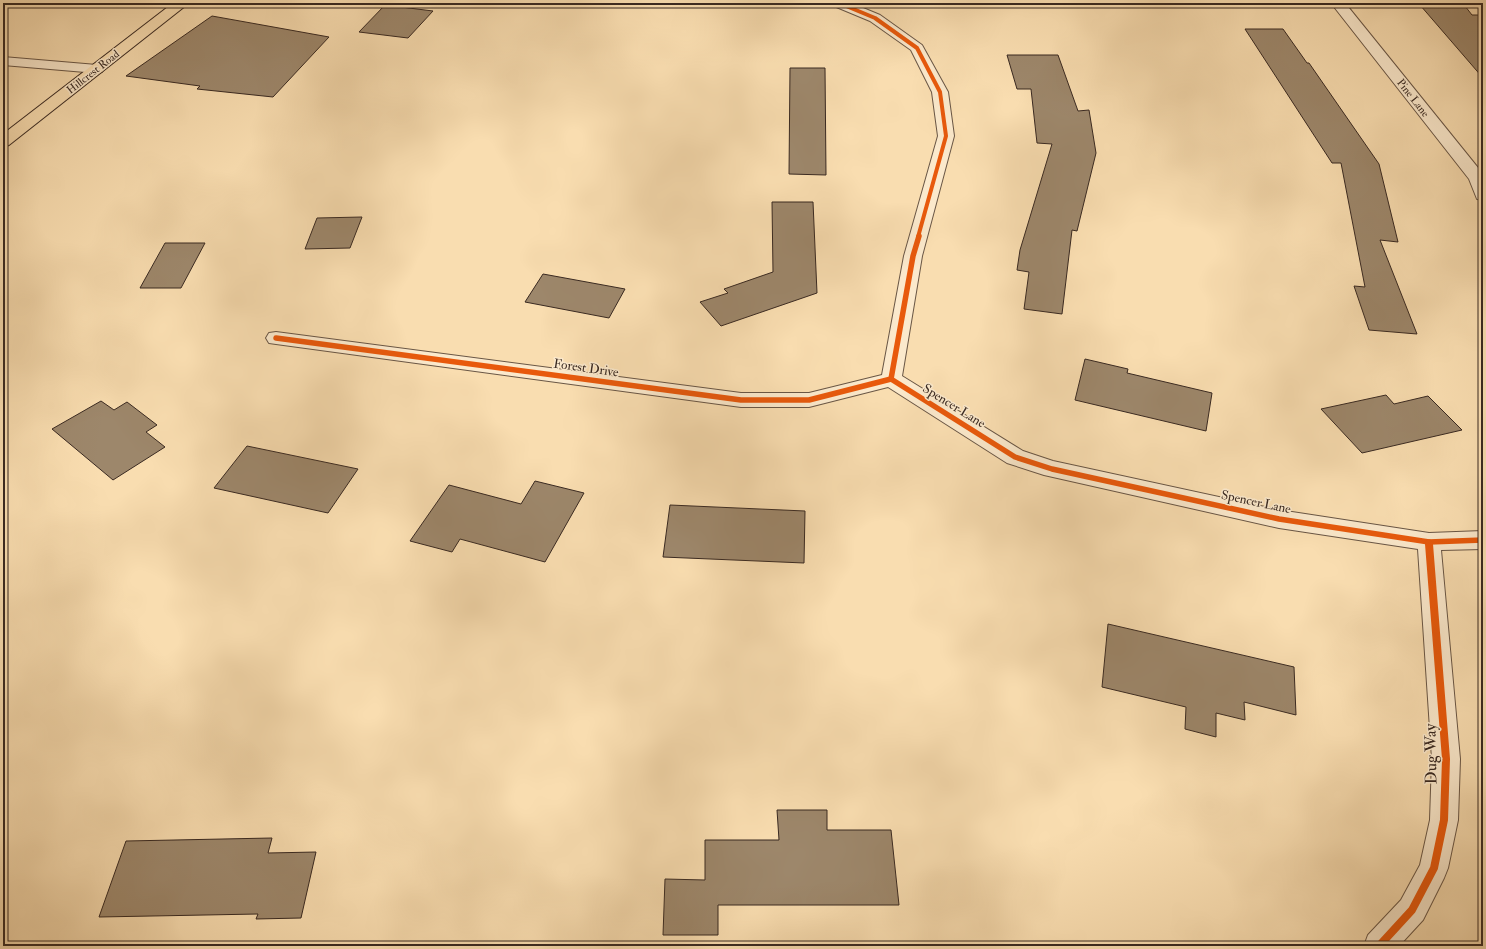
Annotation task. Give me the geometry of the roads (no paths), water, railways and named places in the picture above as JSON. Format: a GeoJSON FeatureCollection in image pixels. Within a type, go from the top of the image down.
{"type":"FeatureCollection","features":[{"type":"Feature","properties":{"kind":"main road","name":"Hillcrest Road"},"geometry":{"type":"LineString","coordinates":[[3,142],[182,3]]}},
{"type":"Feature","properties":{"kind":"street"},"geometry":{"type":"LineString","coordinates":[[840,3],[875,18],[917,48],[940,92],[946,136],[913,256],[891,379]]}},
{"type":"Feature","properties":{"kind":"street","name":"Pine Lane"},"geometry":{"type":"LineString","coordinates":[[1338,3],[1476,178],[1483,195]]}},
{"type":"Feature","properties":{"kind":"street"},"geometry":{"type":"LineString","coordinates":[[3,62],[97,69]]}},
{"type":"Feature","properties":{"kind":"street","name":"Forest Drive"},"geometry":{"type":"LineString","coordinates":[[276,338],[741,400],[809,400],[891,379]]}},
{"type":"Feature","properties":{"kind":"street","name":"Spencer Lane"},"geometry":{"type":"LineString","coordinates":[[891,379],[1015,457],[1052,470],[1279,519],[1429,542]]}},
{"type":"Feature","properties":{"kind":"street"},"geometry":{"type":"LineString","coordinates":[[1429,542],[1483,540]]}},
{"type":"Feature","properties":{"kind":"street","name":"Dug Way"},"geometry":{"type":"LineString","coordinates":[[1380,946],[1412,910],[1434,868],[1444,820],[1446,759],[1429,542]]}}]}
